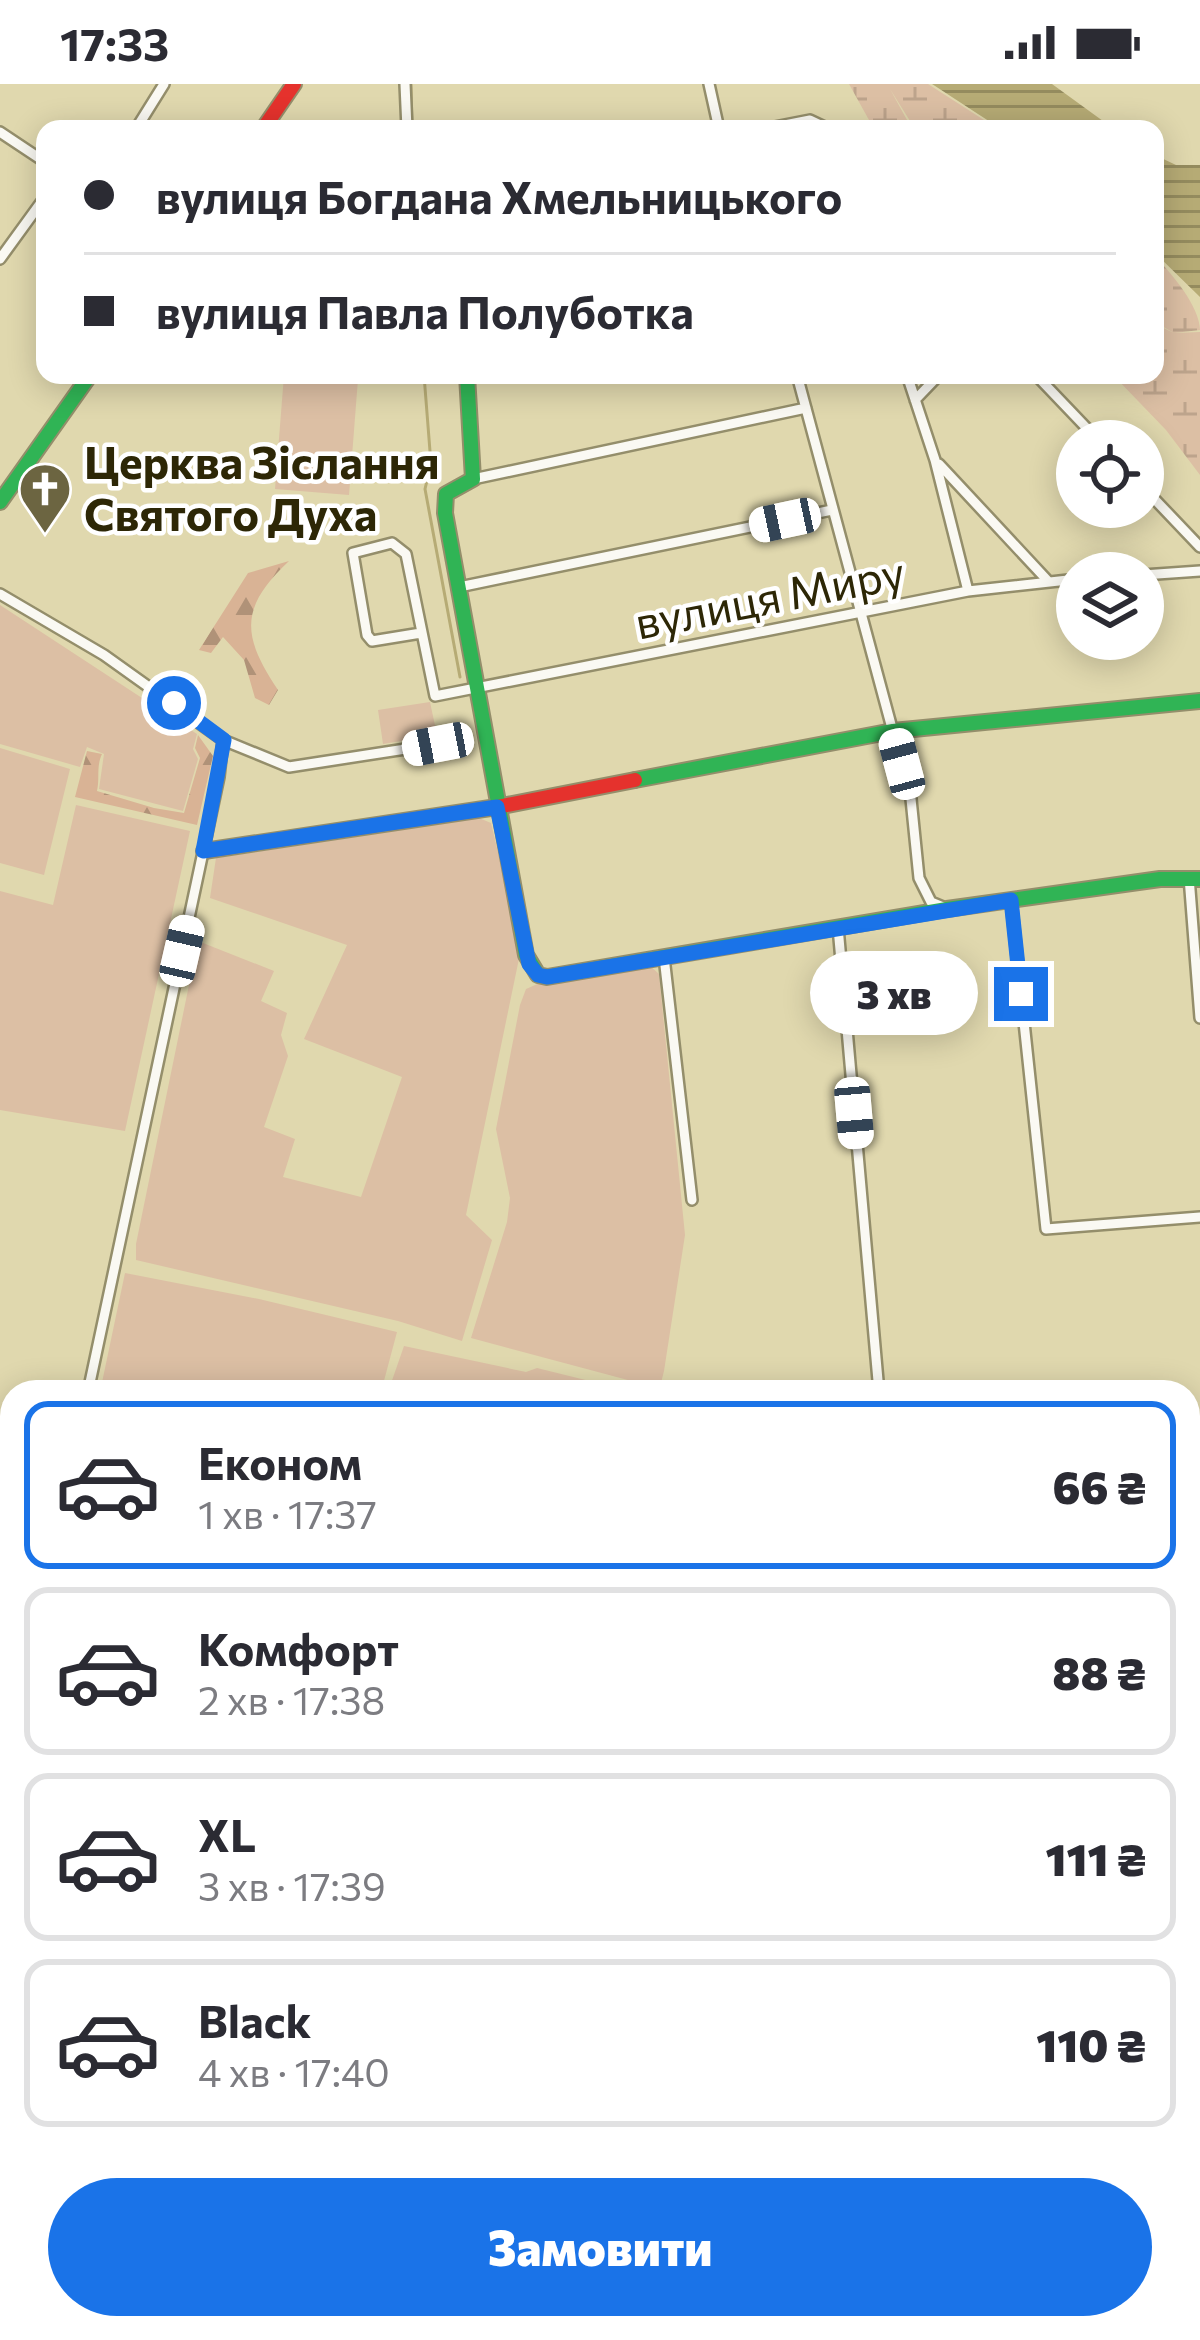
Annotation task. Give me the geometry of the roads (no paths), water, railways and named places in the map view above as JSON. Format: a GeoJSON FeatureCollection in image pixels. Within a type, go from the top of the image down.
{"type":"FeatureCollection","features":[{"type":"Feature","properties":{"kind":"street"},"geometry":{"type":"LineString","coordinates":[[142,120],[164,84]]}},
{"type":"Feature","properties":{"kind":"street"},"geometry":{"type":"LineString","coordinates":[[269,120],[294,84]]}},
{"type":"Feature","properties":{"kind":"street"},"geometry":{"type":"LineString","coordinates":[[405,84],[407,120]]}},
{"type":"Feature","properties":{"kind":"street"},"geometry":{"type":"LineString","coordinates":[[709,84],[717,120]]}},
{"type":"Feature","properties":{"kind":"street"},"geometry":{"type":"LineString","coordinates":[[0,131],[36,156]]}},
{"type":"Feature","properties":{"kind":"street"},"geometry":{"type":"LineString","coordinates":[[0,259],[36,209]]}},
{"type":"Feature","properties":{"kind":"street"},"geometry":{"type":"LineString","coordinates":[[0,502],[83,384]]}},
{"type":"Feature","properties":{"kind":"street"},"geometry":{"type":"LineString","coordinates":[[470,384],[472,478]]}},
{"type":"Feature","properties":{"kind":"street"},"geometry":{"type":"LineString","coordinates":[[799,384],[911,799],[919,878],[931,902],[947,908]]}},
{"type":"Feature","properties":{"kind":"street"},"geometry":{"type":"LineString","coordinates":[[910,384],[935,460],[968,591]]}},
{"type":"Feature","properties":{"kind":"street"},"geometry":{"type":"LineString","coordinates":[[915,400],[930,384]]}},
{"type":"Feature","properties":{"kind":"street"},"geometry":{"type":"LineString","coordinates":[[1045,384],[1079,420]]}},
{"type":"Feature","properties":{"kind":"street"},"geometry":{"type":"LineString","coordinates":[[806,408],[472,478],[446,494],[497,807],[533,971],[547,977],[947,908],[1195,878],[1200,1018]]}},
{"type":"Feature","properties":{"kind":"street"},"geometry":{"type":"LineString","coordinates":[[935,460],[1048,581]]}},
{"type":"Feature","properties":{"kind":"street"},"geometry":{"type":"LineString","coordinates":[[1164,509],[1200,547]]}},
{"type":"Feature","properties":{"kind":"street"},"geometry":{"type":"LineString","coordinates":[[459,587],[832,510]]}},
{"type":"Feature","properties":{"kind":"street"},"geometry":{"type":"LineString","coordinates":[[421,633],[372,641],[352,553],[392,543],[400,547],[406,554],[435,696],[477,690]]}},
{"type":"Feature","properties":{"kind":"street"},"geometry":{"type":"LineString","coordinates":[[1164,574],[1200,571]]}},
{"type":"Feature","properties":{"kind":"street","name":"вулиця Миру"},"geometry":{"type":"LineString","coordinates":[[477,690],[968,591],[1056,580]]}},
{"type":"Feature","properties":{"kind":"street"},"geometry":{"type":"LineString","coordinates":[[0,594],[104,655],[224,740],[289,767],[438,744]]}},
{"type":"Feature","properties":{"kind":"street"},"geometry":{"type":"LineString","coordinates":[[203,851],[497,807],[893,730],[1200,701]]}},
{"type":"Feature","properties":{"kind":"street"},"geometry":{"type":"LineString","coordinates":[[91,1380],[224,740]]}},
{"type":"Feature","properties":{"kind":"street"},"geometry":{"type":"LineString","coordinates":[[1011,900],[1046,1229],[1200,1216]]}},
{"type":"Feature","properties":{"kind":"street"},"geometry":{"type":"LineString","coordinates":[[838,927],[877,1380]]}},
{"type":"Feature","properties":{"kind":"street"},"geometry":{"type":"LineString","coordinates":[[664,957],[692,1201]]}},
{"type":"Feature","properties":{"kind":"waterway"},"geometry":{"type":"LineString","coordinates":[[411,84],[412,120]]}},
{"type":"Feature","properties":{"kind":"waterway"},"geometry":{"type":"LineString","coordinates":[[425,384],[431,464],[425,489],[460,677]]}},
{"type":"Feature","properties":{"kind":"place","name":"Церква Зіслання Святого Духа"},"geometry":{"type":"Point","coordinates":[45,535]}}]}
